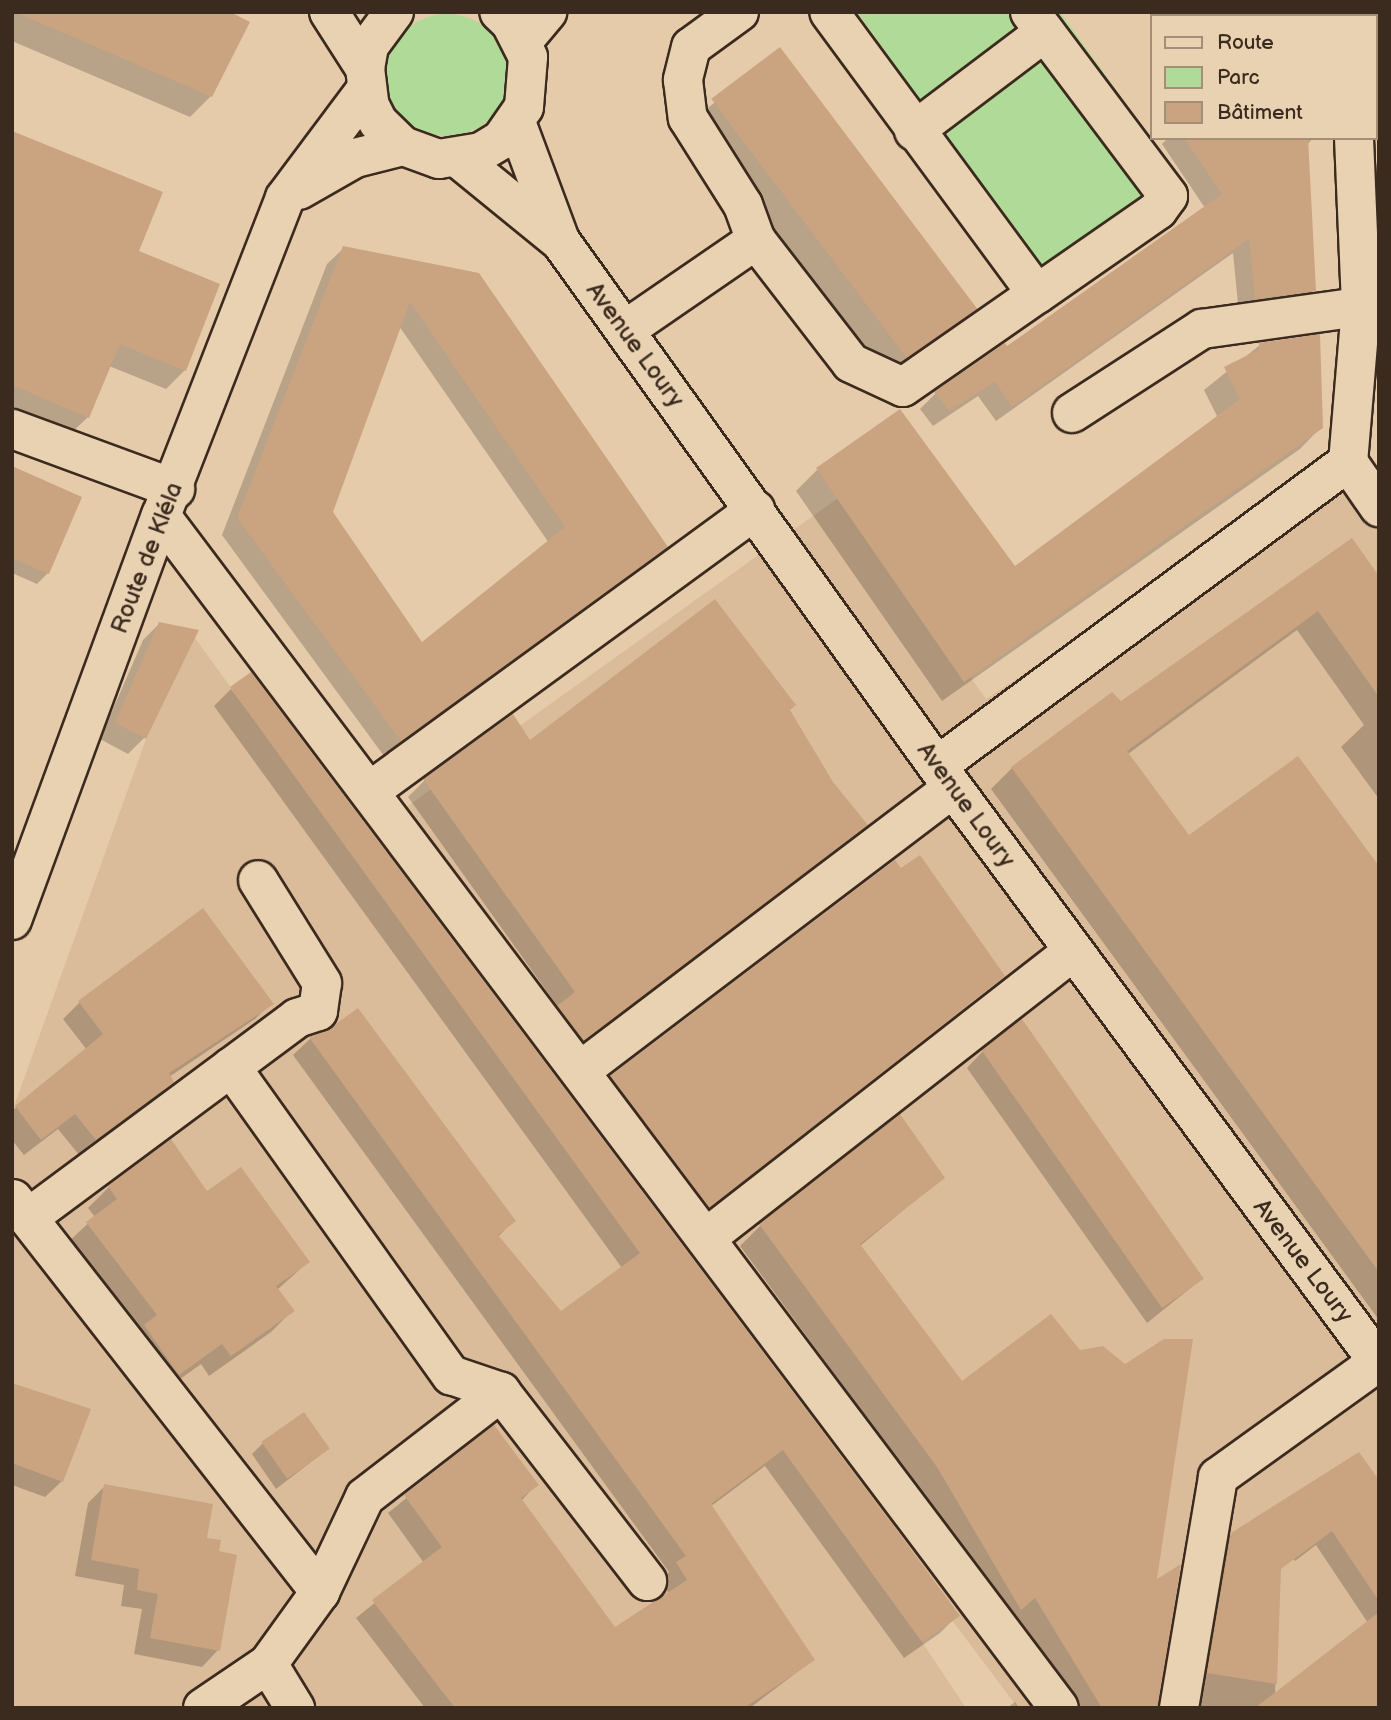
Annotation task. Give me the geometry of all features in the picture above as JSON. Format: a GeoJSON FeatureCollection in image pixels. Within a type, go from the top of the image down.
{"type":"FeatureCollection","features":[{"type":"Feature","properties":{"kind":"main road"},"geometry":{"type":"LineString","coordinates":[[329,12],[365,80],[378,122],[402,146],[439,159],[458,158],[481,152],[516,122],[530,74],[511,27],[547,12]]}},
{"type":"Feature","properties":{"kind":"main road","name":"Route de Kléla"},"geometry":{"type":"LineString","coordinates":[[12,920],[285,198],[365,80],[369,46],[394,12]]}},
{"type":"Feature","properties":{"kind":"main road"},"geometry":{"type":"LineString","coordinates":[[739,12],[691,47],[683,80],[688,118],[743,205],[756,240],[851,363],[903,387],[1158,210],[1168,196],[1038,22],[914,131]]}},
{"type":"Feature","properties":{"kind":"main road"},"geometry":{"type":"LineString","coordinates":[[829,12],[914,131],[1037,294]]}},
{"type":"Feature","properties":{"kind":"main road"},"geometry":{"type":"LineString","coordinates":[[516,122],[561,242]]}},
{"type":"Feature","properties":{"kind":"main road"},"geometry":{"type":"LineString","coordinates":[[1354,140],[1370,306],[1348,462],[1379,507]]}},
{"type":"Feature","properties":{"kind":"main road"},"geometry":{"type":"LineString","coordinates":[[285,198],[355,158],[402,146]]}},
{"type":"Feature","properties":{"kind":"main road"},"geometry":{"type":"LineString","coordinates":[[458,158],[561,242]]}},
{"type":"Feature","properties":{"kind":"main road"},"geometry":{"type":"LineString","coordinates":[[625,330],[756,240]]}},
{"type":"Feature","properties":{"kind":"main road","name":"Avenue Loury"},"geometry":{"type":"LineString","coordinates":[[561,242],[945,777],[1378,1362]]}},
{"type":"Feature","properties":{"kind":"main road"},"geometry":{"type":"LineString","coordinates":[[1072,413],[1202,329],[1370,306]]}},
{"type":"Feature","properties":{"kind":"main road"},"geometry":{"type":"LineString","coordinates":[[12,429],[168,502],[370,791],[1059,1708]]}},
{"type":"Feature","properties":{"kind":"main road"},"geometry":{"type":"LineString","coordinates":[[580,1071],[945,777],[1348,462]]}},
{"type":"Feature","properties":{"kind":"main road"},"geometry":{"type":"LineString","coordinates":[[370,791],[755,510]]}},
{"type":"Feature","properties":{"kind":"main road"},"geometry":{"type":"LineString","coordinates":[[258,880],[322,983],[318,1011],[297,1018],[231,1067],[20,1208],[320,1592]]}},
{"type":"Feature","properties":{"kind":"main road"},"geometry":{"type":"LineString","coordinates":[[706,1238],[1073,951]]}},
{"type":"Feature","properties":{"kind":"main road"},"geometry":{"type":"LineString","coordinates":[[231,1067],[451,1375],[500,1392],[647,1581]]}},
{"type":"Feature","properties":{"kind":"main road"},"geometry":{"type":"LineString","coordinates":[[1179,1708],[1218,1477],[1378,1362]]}},
{"type":"Feature","properties":{"kind":"main road"},"geometry":{"type":"LineString","coordinates":[[203,1708],[268,1664],[320,1592],[365,1497],[500,1392]]}},
{"type":"Feature","properties":{"kind":"main road"},"geometry":{"type":"LineString","coordinates":[[268,1664],[295,1708]]}},
{"type":"Feature","properties":{"kind":"shaded area"},"geometry":{"type":"Polygon","coordinates":[[[1348,462],[1379,505],[1379,1708],[1018,1708],[363,838],[841,496],[986,699],[1348,462]]]}},
{"type":"Feature","properties":{"kind":"shaded area"},"geometry":{"type":"Polygon","coordinates":[[[195,638],[922,1642],[966,1708],[12,1708],[12,1112],[146,739],[195,638]]]}},
{"type":"Feature","properties":{"kind":"green space"},"geometry":{"type":"Polygon","coordinates":[[[857,12],[1060,12],[1175,172],[1042,269],[857,12]]]}},
{"type":"Feature","properties":{"kind":"green space"},"geometry":{"type":"Polygon","coordinates":[[[447,14],[470,19],[490,32],[503,52],[508,75],[503,98],[490,118],[470,131],[447,136],[424,131],[404,118],[391,98],[386,75],[391,52],[404,32],[424,19],[447,14]]]}},
{"type":"Feature","properties":{"kind":"building"},"geometry":{"type":"Polygon","coordinates":[[[15,12],[230,12],[250,22],[212,97],[15,12]]]}},
{"type":"Feature","properties":{"kind":"building"},"geometry":{"type":"Polygon","coordinates":[[[780,47],[977,309],[909,361],[711,99],[780,47]]]}},
{"type":"Feature","properties":{"kind":"building"},"geometry":{"type":"Polygon","coordinates":[[[12,131],[163,192],[139,251],[220,284],[186,371],[120,344],[89,418],[12,385],[12,131]]]}},
{"type":"Feature","properties":{"kind":"building"},"geometry":{"type":"Polygon","coordinates":[[[1185,140],[1308,140],[1316,291],[1255,299],[1249,239],[1012,407],[995,382],[949,411],[934,392],[1005,343],[1007,346],[1222,194],[1185,140]]]}},
{"type":"Feature","properties":{"kind":"building"},"geometry":{"type":"Polygon","coordinates":[[[343,246],[479,273],[668,547],[401,741],[237,518],[343,246]],[[410,302],[333,512],[422,642],[565,527],[410,302]]]}},
{"type":"Feature","properties":{"kind":"building"},"geometry":{"type":"Polygon","coordinates":[[[1320,334],[1323,428],[964,682],[816,468],[900,409],[1015,566],[1240,399],[1224,367],[1260,349],[1259,343],[1320,334]]]}},
{"type":"Feature","properties":{"kind":"building"},"geometry":{"type":"Polygon","coordinates":[[[12,466],[82,497],[49,574],[12,558],[12,466]]]}},
{"type":"Feature","properties":{"kind":"building"},"geometry":{"type":"Polygon","coordinates":[[[1352,538],[1379,576],[1379,697],[1318,611],[1127,751],[1189,835],[1298,756],[1379,866],[1379,1272],[1011,767],[1112,692],[1121,701],[1352,538]]]}},
{"type":"Feature","properties":{"kind":"building"},"geometry":{"type":"Polygon","coordinates":[[[715,599],[796,705],[790,710],[833,782],[868,825],[584,1041],[557,1006],[575,992],[423,779],[513,714],[530,740],[715,599]]]}},
{"type":"Feature","properties":{"kind":"building"},"geometry":{"type":"Polygon","coordinates":[[[159,622],[199,630],[146,739],[115,723],[159,622]]]}},
{"type":"Feature","properties":{"kind":"building"},"geometry":{"type":"Polygon","coordinates":[[[251,672],[960,1616],[922,1642],[783,1450],[711,1504],[815,1660],[744,1708],[455,1708],[372,1600],[442,1547],[404,1495],[494,1425],[539,1485],[521,1498],[615,1627],[687,1580],[676,1562],[686,1556],[309,1037],[326,1031],[358,1008],[516,1221],[498,1235],[561,1311],[640,1253],[230,687],[251,672]]]}},
{"type":"Feature","properties":{"kind":"building"},"geometry":{"type":"Polygon","coordinates":[[[920,855],[1005,976],[709,1208],[610,1076],[895,860],[901,868],[920,855]]]}},
{"type":"Feature","properties":{"kind":"building"},"geometry":{"type":"Polygon","coordinates":[[[203,908],[274,1004],[169,1073],[174,1082],[96,1140],[75,1114],[41,1140],[15,1106],[103,1034],[78,1001],[203,908]]]}},
{"type":"Feature","properties":{"kind":"building"},"geometry":{"type":"Polygon","coordinates":[[[1022,1019],[1204,1279],[1162,1308],[980,1048],[1022,1019]]]}},
{"type":"Feature","properties":{"kind":"building"},"geometry":{"type":"Polygon","coordinates":[[[900,1114],[945,1178],[860,1244],[962,1381],[1051,1314],[1080,1350],[1103,1346],[1125,1364],[1164,1339],[1193,1339],[1157,1579],[1181,1564],[1158,1708],[1102,1708],[1035,1598],[1021,1610],[937,1467],[759,1224],[900,1114]]]}},
{"type":"Feature","properties":{"kind":"building"},"geometry":{"type":"Polygon","coordinates":[[[171,1139],[207,1191],[241,1167],[310,1262],[276,1286],[295,1311],[231,1356],[222,1344],[179,1375],[144,1325],[157,1315],[86,1222],[117,1199],[108,1186],[171,1139]]]}},
{"type":"Feature","properties":{"kind":"building"},"geometry":{"type":"Polygon","coordinates":[[[12,1383],[91,1409],[63,1482],[12,1463],[12,1383]]]}},
{"type":"Feature","properties":{"kind":"building"},"geometry":{"type":"Polygon","coordinates":[[[304,1412],[330,1449],[287,1479],[261,1442],[304,1412]]]}},
{"type":"Feature","properties":{"kind":"building"},"geometry":{"type":"Polygon","coordinates":[[[1359,1452],[1379,1480],[1379,1601],[1332,1531],[1281,1569],[1277,1684],[1207,1673],[1231,1533],[1359,1452]]]}},
{"type":"Feature","properties":{"kind":"building"},"geometry":{"type":"Polygon","coordinates":[[[104,1484],[213,1504],[207,1538],[221,1540],[219,1551],[237,1555],[220,1651],[150,1638],[158,1594],[137,1590],[139,1569],[91,1560],[104,1484]]]}},
{"type":"Feature","properties":{"kind":"building"},"geometry":{"type":"Polygon","coordinates":[[[1379,1612],[1379,1708],[1255,1708],[1379,1612]]]}}]}
